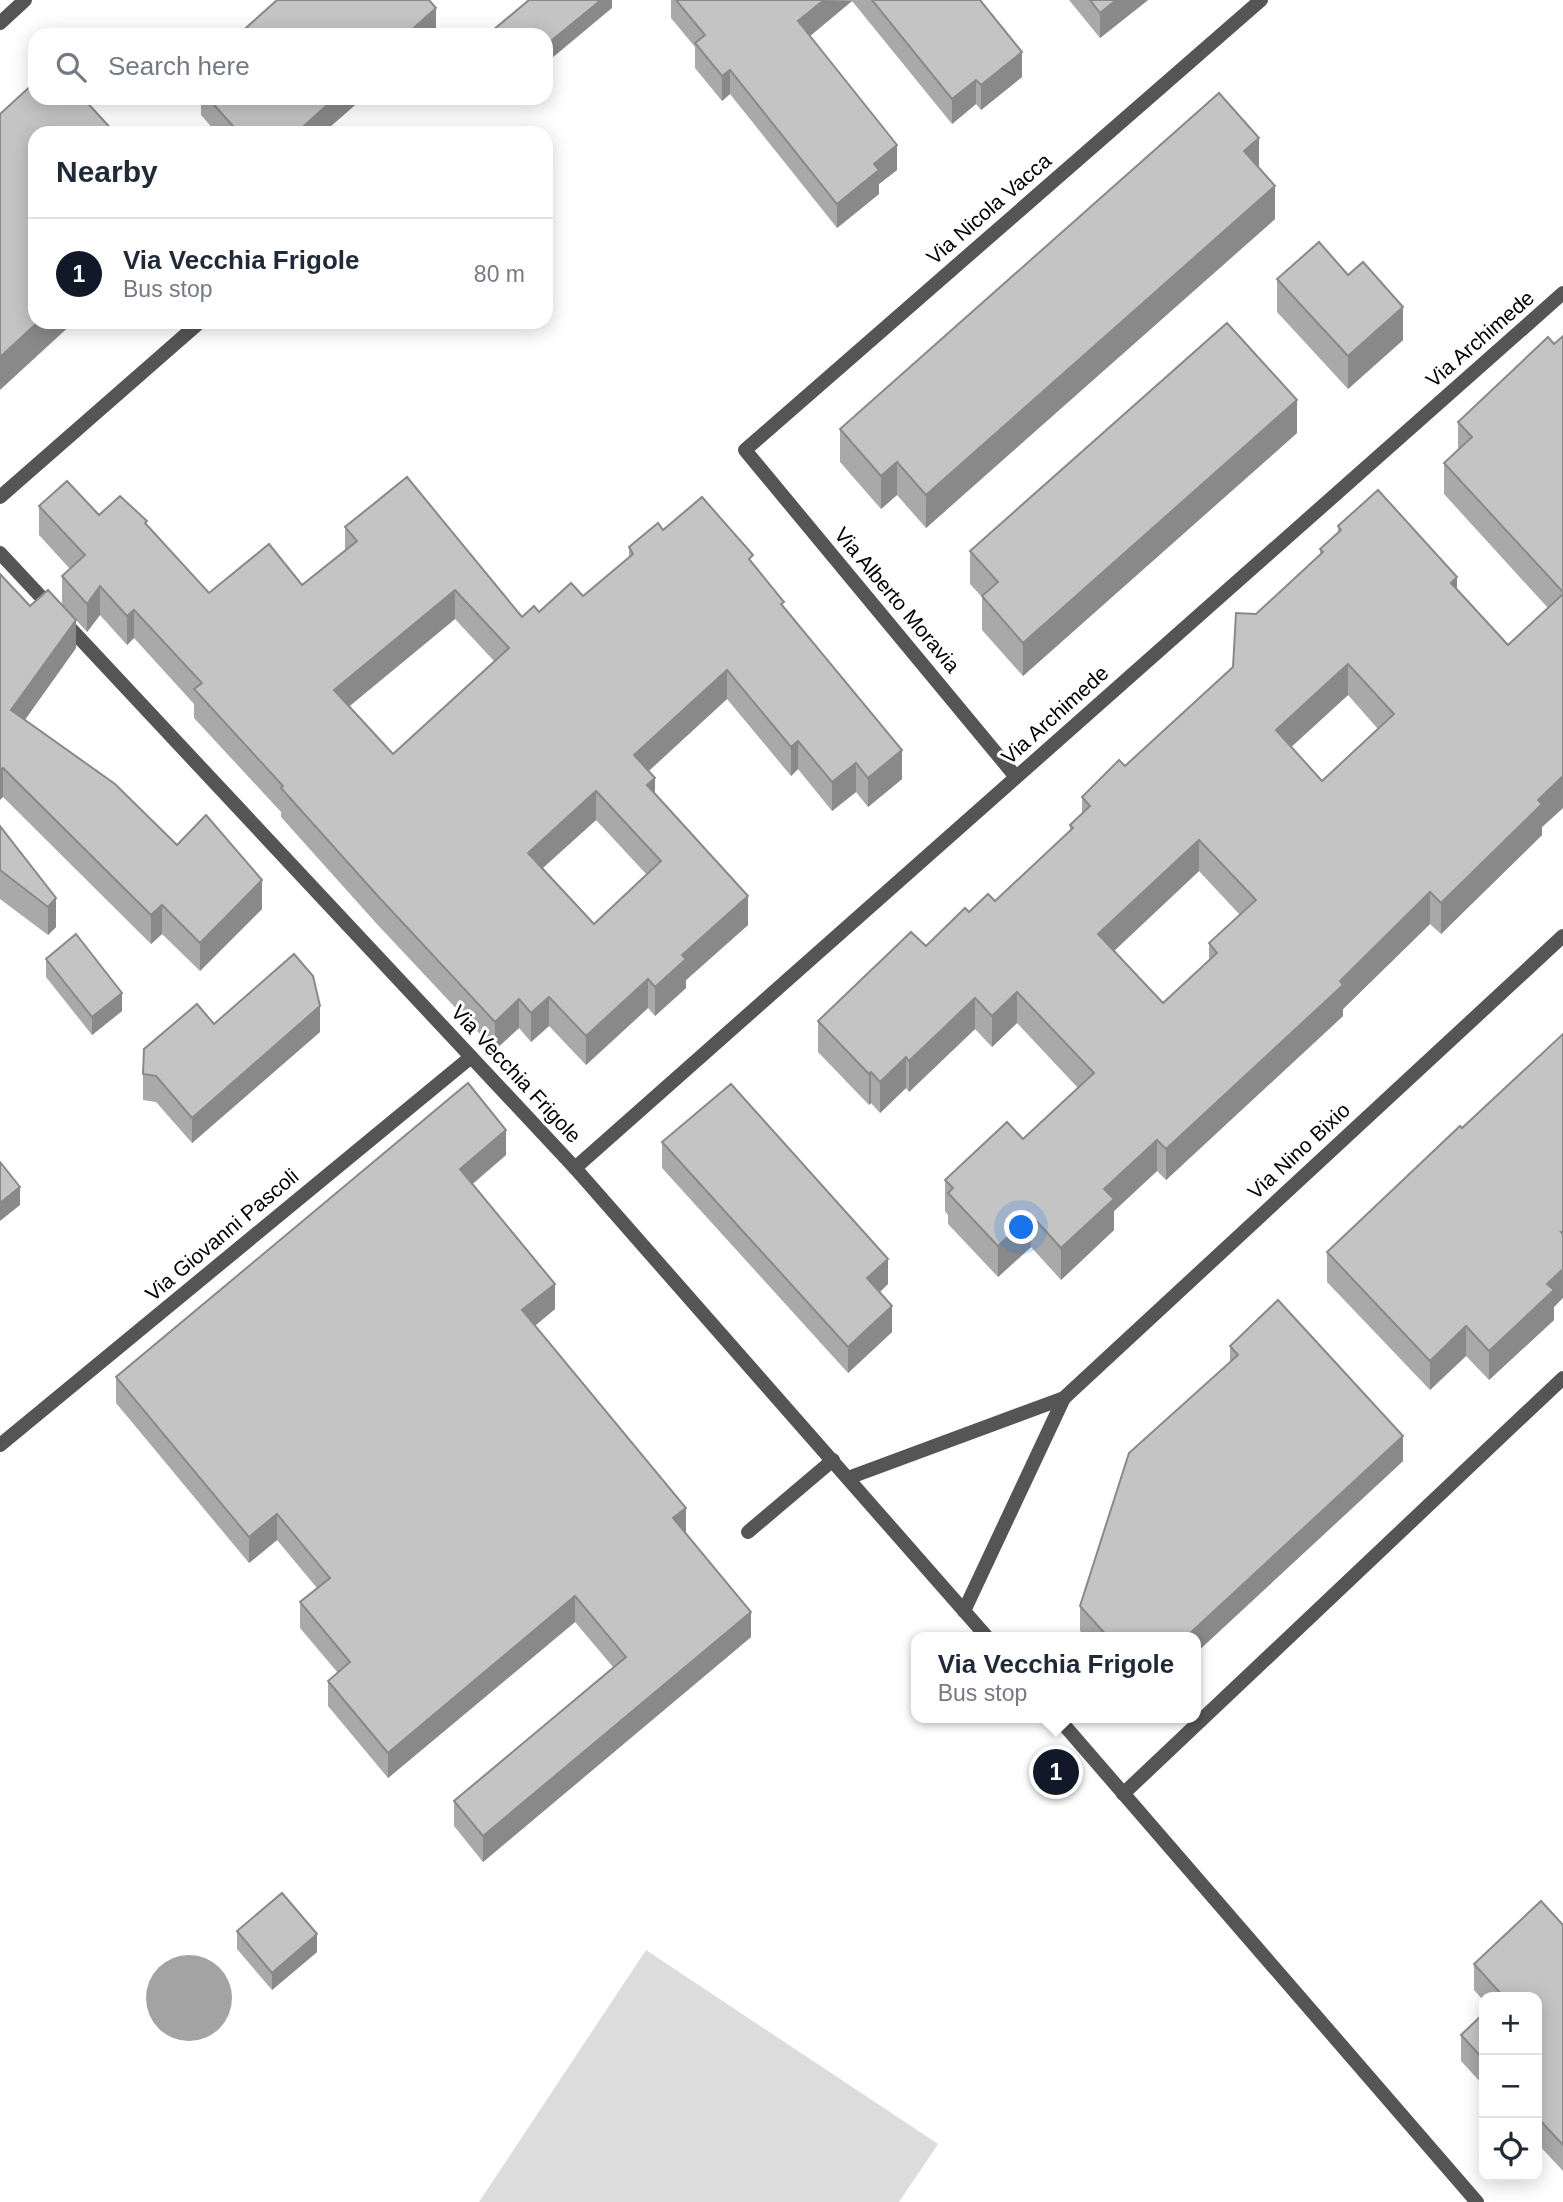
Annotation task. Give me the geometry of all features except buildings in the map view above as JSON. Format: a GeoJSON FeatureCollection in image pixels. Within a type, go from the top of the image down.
{"type":"FeatureCollection","features":[{"type":"Feature","properties":{"kind":"street"},"geometry":{"type":"LineString","coordinates":[[0,23],[25,0]]}},
{"type":"Feature","properties":{"kind":"street","name":"Via Nicola Vacca"},"geometry":{"type":"LineString","coordinates":[[745,450],[1261,0]]}},
{"type":"Feature","properties":{"kind":"street","name":"Via Archimede"},"geometry":{"type":"LineString","coordinates":[[575,1168],[1563,293]]}},
{"type":"Feature","properties":{"kind":"street"},"geometry":{"type":"LineString","coordinates":[[0,496],[192,329]]}},
{"type":"Feature","properties":{"kind":"street","name":"Via Alberto Moravia"},"geometry":{"type":"LineString","coordinates":[[745,450],[1016,777]]}},
{"type":"Feature","properties":{"kind":"street","name":"Via Vecchia Frigole"},"geometry":{"type":"LineString","coordinates":[[0,554],[575,1168],[983,1632]]}},
{"type":"Feature","properties":{"kind":"street","name":"Via Nino Bixio"},"geometry":{"type":"LineString","coordinates":[[964,1611],[1064,1398],[1563,936]]}},
{"type":"Feature","properties":{"kind":"street","name":"Via Giovanni Pascoli"},"geometry":{"type":"LineString","coordinates":[[0,1445],[471,1057]]}},
{"type":"Feature","properties":{"kind":"street"},"geometry":{"type":"LineString","coordinates":[[1201,1720],[1563,1378]]}},
{"type":"Feature","properties":{"kind":"street","name":"Via Nino Bixio"},"geometry":{"type":"LineString","coordinates":[[848,1478],[1064,1398]]}},
{"type":"Feature","properties":{"kind":"street"},"geometry":{"type":"LineString","coordinates":[[748,1532],[833,1460]]}},
{"type":"Feature","properties":{"kind":"street"},"geometry":{"type":"LineString","coordinates":[[1062,1723],[1477,2202]]}},
{"type":"Feature","properties":{"kind":"street"},"geometry":{"type":"LineString","coordinates":[[1123,1794],[1198,1723]]}},
{"type":"Feature","properties":{"kind":"shaded area"},"geometry":{"type":"Polygon","coordinates":[[[646,1950],[938,2144],[899,2202],[479,2202],[646,1950]]]}},
{"type":"Feature","properties":{"kind":"shaded area"},"geometry":{"type":"Polygon","coordinates":[[[189,1955],[213,1962],[225,1974],[232,1998],[225,2022],[213,2034],[189,2041],[165,2034],[153,2022],[146,1998],[153,1974],[165,1962],[189,1955]]]}},
{"type":"Feature","properties":{"kind":"place","name":"Via Vecchia Frigole"},"geometry":{"type":"Point","coordinates":[1056,1772]}}]}
